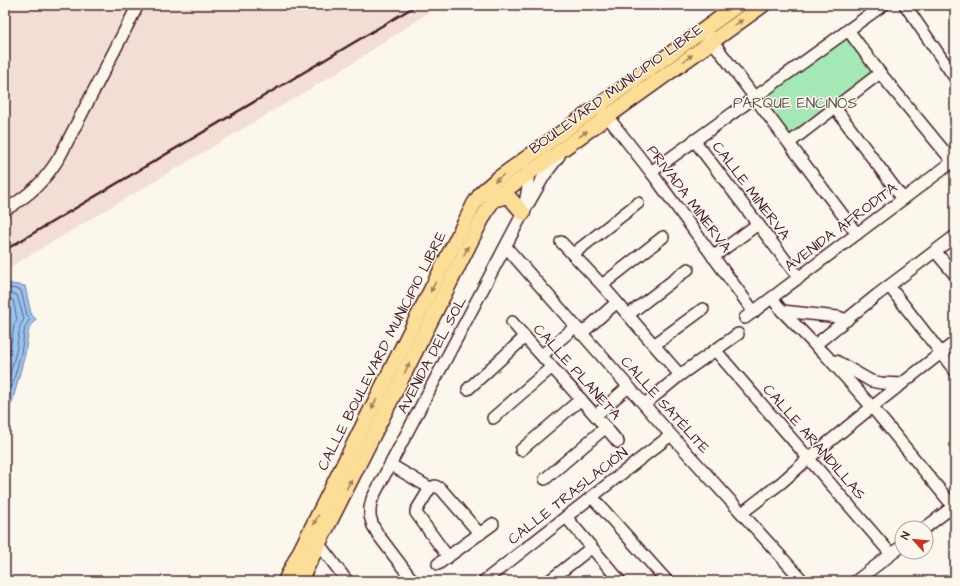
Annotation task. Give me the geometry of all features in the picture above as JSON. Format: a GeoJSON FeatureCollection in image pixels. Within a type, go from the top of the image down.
{"type":"FeatureCollection","features":[{"type":"Feature","properties":{"kind":"main road","name":"BOULEVARD MUNICIPIO LIBRE"},"geometry":{"type":"LineString","coordinates":[[708,35],[738,5]]}},
{"type":"Feature","properties":{"kind":"main road","name":"BOULEVARD MUNICIPIO LIBRE"},"geometry":{"type":"LineString","coordinates":[[531,155],[603,111],[708,35],[763,5]]}},
{"type":"Feature","properties":{"kind":"main road","name":"BOULEVARD MUNICIPIO LIBRE"},"geometry":{"type":"LineString","coordinates":[[528,173],[568,145],[603,111]]}},
{"type":"Feature","properties":{"kind":"main road","name":"CALLE BOULEVARD MUNICIPIO LIBRE"},"geometry":{"type":"LineString","coordinates":[[285,581],[474,204],[482,192],[531,155]]}},
{"type":"Feature","properties":{"kind":"main road","name":"CALLE BOULEVARD MUNICIPIO LIBRE"},"geometry":{"type":"LineString","coordinates":[[300,581],[493,200],[528,173]]}},
{"type":"Feature","properties":{"kind":"main road"},"geometry":{"type":"LineString","coordinates":[[493,200],[505,197],[509,198],[523,214]]}},
{"type":"Feature","properties":{"kind":"street"},"geometry":{"type":"LineString","coordinates":[[5,210],[25,197],[52,171],[138,5]]}},
{"type":"Feature","properties":{"kind":"street"},"geometry":{"type":"LineString","coordinates":[[651,172],[883,5]]}},
{"type":"Feature","properties":{"kind":"street"},"geometry":{"type":"LineString","coordinates":[[905,5],[955,78]]}},
{"type":"Feature","properties":{"kind":"street"},"geometry":{"type":"LineString","coordinates":[[848,30],[880,73],[954,161]]}},
{"type":"Feature","properties":{"kind":"street"},"geometry":{"type":"LineString","coordinates":[[708,35],[857,234]]}},
{"type":"Feature","properties":{"kind":"street"},"geometry":{"type":"LineString","coordinates":[[788,143],[880,73]]}},
{"type":"Feature","properties":{"kind":"street"},"geometry":{"type":"LineString","coordinates":[[835,108],[903,199]]}},
{"type":"Feature","properties":{"kind":"street","name":"PRIVADA MINERVA"},"geometry":{"type":"LineString","coordinates":[[603,111],[651,172],[713,257],[749,315]]}},
{"type":"Feature","properties":{"kind":"street","name":"CALLE MINERVA"},"geometry":{"type":"LineString","coordinates":[[694,140],[798,278]]}},
{"type":"Feature","properties":{"kind":"street","name":"AVENIDA DEL SOL"},"geometry":{"type":"LineString","coordinates":[[413,581],[373,526],[370,516],[372,499],[523,214],[549,168],[568,145]]}},
{"type":"Feature","properties":{"kind":"street"},"geometry":{"type":"LineString","coordinates":[[523,214],[528,187],[528,173],[531,155]]}},
{"type":"Feature","properties":{"kind":"street","name":"AVENIDA AFRODITA"},"geometry":{"type":"LineString","coordinates":[[749,315],[954,161]]}},
{"type":"Feature","properties":{"kind":"street"},"geometry":{"type":"LineString","coordinates":[[573,254],[638,203]]}},
{"type":"Feature","properties":{"kind":"street"},"geometry":{"type":"LineString","coordinates":[[713,257],[758,224]]}},
{"type":"Feature","properties":{"kind":"street"},"geometry":{"type":"LineString","coordinates":[[815,345],[877,295],[955,236]]}},
{"type":"Feature","properties":{"kind":"street"},"geometry":{"type":"LineString","coordinates":[[602,286],[662,237]]}},
{"type":"Feature","properties":{"kind":"street"},"geometry":{"type":"LineString","coordinates":[[562,242],[680,375]]}},
{"type":"Feature","properties":{"kind":"street","name":"CALLE SATÉLITE"},"geometry":{"type":"LineString","coordinates":[[506,247],[628,387],[645,404],[802,581]]}},
{"type":"Feature","properties":{"kind":"street"},"geometry":{"type":"LineString","coordinates":[[935,251],[955,276]]}},
{"type":"Feature","properties":{"kind":"street"},"geometry":{"type":"LineString","coordinates":[[628,315],[688,269]]}},
{"type":"Feature","properties":{"kind":"street"},"geometry":{"type":"LineString","coordinates":[[889,286],[955,372]]}},
{"type":"Feature","properties":{"kind":"street"},"geometry":{"type":"LineString","coordinates":[[772,298],[782,311],[824,353],[872,407],[954,506],[934,521]]}},
{"type":"Feature","properties":{"kind":"street"},"geometry":{"type":"LineString","coordinates":[[542,356],[616,303]]}},
{"type":"Feature","properties":{"kind":"street"},"geometry":{"type":"LineString","coordinates":[[654,345],[703,309]]}},
{"type":"Feature","properties":{"kind":"street"},"geometry":{"type":"LineString","coordinates":[[782,311],[838,317],[847,320]]}},
{"type":"Feature","properties":{"kind":"street","name":"CALLE PLANETA"},"geometry":{"type":"LineString","coordinates":[[512,322],[596,415],[618,442]]}},
{"type":"Feature","properties":{"kind":"street"},"geometry":{"type":"LineString","coordinates":[[645,404],[680,375],[738,334]]}},
{"type":"Feature","properties":{"kind":"street"},"geometry":{"type":"LineString","coordinates":[[468,389],[525,338]]}},
{"type":"Feature","properties":{"kind":"street"},"geometry":{"type":"LineString","coordinates":[[742,513],[782,482],[872,407],[955,342]]}},
{"type":"Feature","properties":{"kind":"street","name":"CALLE ARANDILLAS"},"geometry":{"type":"LineString","coordinates":[[715,350],[891,554]]}},
{"type":"Feature","properties":{"kind":"street"},"geometry":{"type":"LineString","coordinates":[[824,353],[843,366],[871,381],[902,384]]}},
{"type":"Feature","properties":{"kind":"street"},"geometry":{"type":"LineString","coordinates":[[493,418],[552,367]]}},
{"type":"Feature","properties":{"kind":"street"},"geometry":{"type":"LineString","coordinates":[[596,415],[628,387]]}},
{"type":"Feature","properties":{"kind":"street"},"geometry":{"type":"LineString","coordinates":[[521,450],[581,399]]}},
{"type":"Feature","properties":{"kind":"street"},"geometry":{"type":"LineString","coordinates":[[545,479],[606,427]]}},
{"type":"Feature","properties":{"kind":"street","name":"CALLE TRASLACIÓN"},"geometry":{"type":"LineString","coordinates":[[484,581],[671,435]]}},
{"type":"Feature","properties":{"kind":"street"},"geometry":{"type":"LineString","coordinates":[[391,465],[430,488]]}},
{"type":"Feature","properties":{"kind":"street"},"geometry":{"type":"LineString","coordinates":[[448,558],[416,513],[430,488],[435,486],[441,489],[480,534]]}},
{"type":"Feature","properties":{"kind":"street"},"geometry":{"type":"LineString","coordinates":[[592,496],[667,581]]}},
{"type":"Feature","properties":{"kind":"street"},"geometry":{"type":"LineString","coordinates":[[566,517],[620,581]]}},
{"type":"Feature","properties":{"kind":"street"},"geometry":{"type":"LineString","coordinates":[[438,564],[493,524]]}},
{"type":"Feature","properties":{"kind":"street"},"geometry":{"type":"LineString","coordinates":[[319,544],[347,581]]}},
{"type":"Feature","properties":{"kind":"street"},"geometry":{"type":"LineString","coordinates":[[549,581],[592,548]]}},
{"type":"Feature","properties":{"kind":"street"},"geometry":{"type":"LineString","coordinates":[[856,581],[894,552]]}},
{"type":"Feature","properties":{"kind":"shaded area"},"geometry":{"type":"Polygon","coordinates":[[[5,5],[440,5],[345,68],[5,270],[5,5]]]}},
{"type":"Feature","properties":{"kind":"green space","name":"PARQUE ENCINOS"},"geometry":{"type":"Polygon","coordinates":[[[848,30],[880,73],[789,143],[754,98],[848,30]]]}},
{"type":"Feature","properties":{"kind":"water"},"geometry":{"type":"Polygon","coordinates":[[[5,283],[25,286],[31,314],[36,319],[29,328],[25,354],[12,403],[5,414],[5,283]]]}},
{"type":"Feature","properties":{"kind":"railway"},"geometry":{"type":"LineString","coordinates":[[5,250],[417,5]]}}]}
